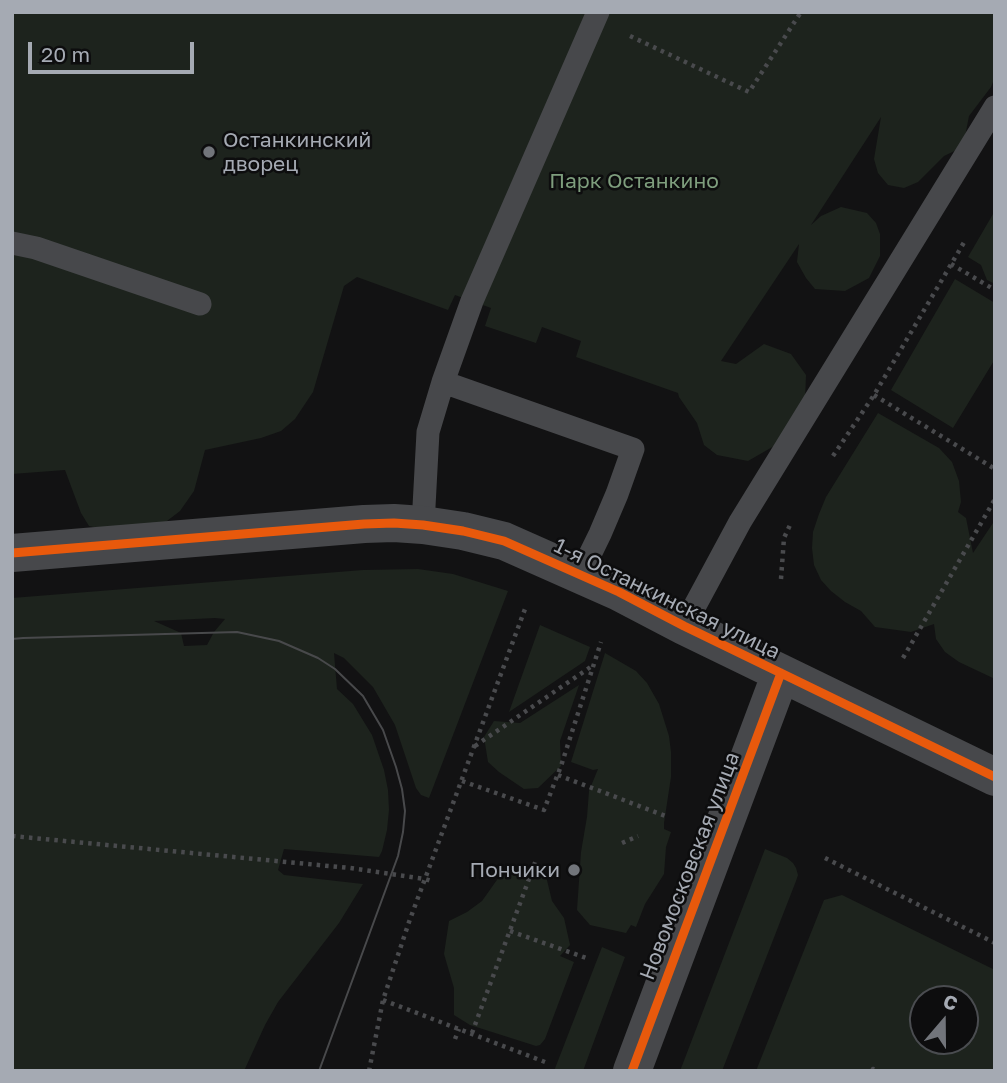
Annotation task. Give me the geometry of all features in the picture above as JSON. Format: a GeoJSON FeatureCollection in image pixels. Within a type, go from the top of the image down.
{"type":"FeatureCollection","features":[{"type":"Feature","properties":{"kind":"street","name":"1-я Останкинская улица"},"geometry":{"type":"LineString","coordinates":[[12,553],[364,524],[423,525],[463,531],[503,541],[619,592],[995,777]]}},
{"type":"Feature","properties":{"kind":"street","name":"Новомосковская улица"},"geometry":{"type":"LineString","coordinates":[[632,1071],[781,673]]}},
{"type":"Feature","properties":{"kind":"lane"},"geometry":{"type":"LineString","coordinates":[[423,525],[428,432],[443,382],[472,301],[597,14]]}},
{"type":"Feature","properties":{"kind":"lane"},"geometry":{"type":"LineString","coordinates":[[684,626],[740,523],[995,107]]}},
{"type":"Feature","properties":{"kind":"lane"},"geometry":{"type":"LineString","coordinates":[[12,243],[36,248],[200,304]]}},
{"type":"Feature","properties":{"kind":"lane"},"geometry":{"type":"LineString","coordinates":[[443,382],[633,449],[609,513],[580,575]]}},
{"type":"Feature","properties":{"kind":"path"},"geometry":{"type":"LineString","coordinates":[[597,14],[612,28],[749,92],[801,12]]}},
{"type":"Feature","properties":{"kind":"path"},"geometry":{"type":"LineString","coordinates":[[831,460],[874,395],[970,233]]}},
{"type":"Feature","properties":{"kind":"path"},"geometry":{"type":"LineString","coordinates":[[951,264],[995,290]]}},
{"type":"Feature","properties":{"kind":"path"},"geometry":{"type":"LineString","coordinates":[[874,395],[995,469]]}},
{"type":"Feature","properties":{"kind":"path"},"geometry":{"type":"LineString","coordinates":[[903,658],[995,499]]}},
{"type":"Feature","properties":{"kind":"path"},"geometry":{"type":"LineString","coordinates":[[781,579],[784,538],[796,514]]}},
{"type":"Feature","properties":{"kind":"path"},"geometry":{"type":"LineString","coordinates":[[369,1071],[383,1000],[525,609]]}},
{"type":"Feature","properties":{"kind":"path"},"geometry":{"type":"LineString","coordinates":[[462,780],[544,810],[601,642]]}},
{"type":"Feature","properties":{"kind":"path"},"geometry":{"type":"LineString","coordinates":[[475,746],[593,666]]}},
{"type":"Feature","properties":{"kind":"path"},"geometry":{"type":"LineString","coordinates":[[558,775],[668,817]]}},
{"type":"Feature","properties":{"kind":"path"},"geometry":{"type":"LineString","coordinates":[[12,836],[350,868],[434,882]]}},
{"type":"Feature","properties":{"kind":"path"},"geometry":{"type":"LineString","coordinates":[[622,843],[638,836]]}},
{"type":"Feature","properties":{"kind":"path"},"geometry":{"type":"LineString","coordinates":[[825,858],[995,943]]}},
{"type":"Feature","properties":{"kind":"path"},"geometry":{"type":"LineString","coordinates":[[471,1033],[536,860]]}},
{"type":"Feature","properties":{"kind":"path"},"geometry":{"type":"LineString","coordinates":[[510,931],[589,959]]}},
{"type":"Feature","properties":{"kind":"path"},"geometry":{"type":"LineString","coordinates":[[383,1000],[545,1062]]}},
{"type":"Feature","properties":{"kind":"path"},"geometry":{"type":"LineString","coordinates":[[455,1039],[459,1029]]}},
{"type":"Feature","properties":{"kind":"path"},"geometry":{"type":"LineString","coordinates":[[872,1071],[878,1071]]}},
{"type":"Feature","properties":{"kind":"green space","name":"Парк Останкино"},"geometry":{"type":"Polygon","coordinates":[[[12,12],[995,12],[995,77],[991,87],[969,116],[963,147],[944,156],[918,182],[904,188],[888,185],[878,173],[874,159],[881,117],[811,225],[821,216],[841,207],[867,213],[876,223],[880,234],[880,256],[869,278],[845,291],[815,289],[797,262],[799,244],[721,361],[736,364],[764,344],[791,354],[806,375],[805,401],[788,438],[748,461],[717,455],[704,445],[697,423],[678,393],[576,357],[581,341],[542,327],[536,343],[485,326],[491,308],[455,295],[448,310],[357,277],[344,286],[313,392],[295,419],[281,431],[261,438],[205,450],[194,491],[180,511],[154,531],[119,533],[89,526],[81,513],[65,470],[12,474],[12,12]]]}},
{"type":"Feature","properties":{"kind":"green space"},"geometry":{"type":"Polygon","coordinates":[[[995,199],[995,284],[987,280],[981,265],[968,257],[993,214],[995,199]]]}},
{"type":"Feature","properties":{"kind":"green space"},"geometry":{"type":"Polygon","coordinates":[[[955,279],[995,303],[995,359],[953,428],[891,390],[955,279]]]}},
{"type":"Feature","properties":{"kind":"green space"},"geometry":{"type":"Polygon","coordinates":[[[878,413],[939,448],[952,462],[959,481],[961,502],[958,512],[966,518],[973,553],[995,520],[995,679],[959,662],[945,652],[936,639],[934,624],[911,632],[875,627],[861,611],[831,591],[821,580],[814,565],[813,532],[826,497],[878,413]]]}},
{"type":"Feature","properties":{"kind":"green space"},"geometry":{"type":"Polygon","coordinates":[[[418,569],[453,574],[508,591],[429,798],[421,795],[416,788],[395,725],[373,687],[344,658],[334,653],[337,689],[353,704],[372,735],[384,770],[389,810],[387,830],[379,857],[284,849],[278,870],[284,875],[363,884],[339,923],[278,1002],[244,1071],[12,1071],[12,598],[363,570],[418,569]],[[225,619],[154,621],[181,633],[184,646],[207,645],[225,619]]]}},
{"type":"Feature","properties":{"kind":"green space"},"geometry":{"type":"Polygon","coordinates":[[[540,625],[590,647],[585,661],[509,712],[540,625]]]}},
{"type":"Feature","properties":{"kind":"green space"},"geometry":{"type":"Polygon","coordinates":[[[605,653],[636,671],[647,683],[659,704],[671,752],[671,777],[664,829],[671,832],[666,847],[664,874],[645,904],[636,927],[631,925],[626,933],[590,925],[577,910],[589,791],[598,769],[593,770],[571,762],[605,653]]]}},
{"type":"Feature","properties":{"kind":"green space"},"geometry":{"type":"Polygon","coordinates":[[[579,685],[560,741],[561,766],[538,788],[524,789],[488,762],[484,737],[494,721],[520,723],[579,685]]]}},
{"type":"Feature","properties":{"kind":"green space"},"geometry":{"type":"Polygon","coordinates":[[[765,849],[793,863],[798,875],[796,881],[722,1071],[680,1071],[765,849]]]}},
{"type":"Feature","properties":{"kind":"green space"},"geometry":{"type":"Polygon","coordinates":[[[524,870],[546,876],[552,901],[564,918],[570,945],[560,956],[574,962],[545,1039],[536,1046],[470,1025],[454,1015],[454,988],[444,954],[449,921],[482,901],[499,877],[524,870]]]}},
{"type":"Feature","properties":{"kind":"green space"},"geometry":{"type":"Polygon","coordinates":[[[842,895],[995,970],[995,1071],[756,1071],[824,900],[842,895]]]}},
{"type":"Feature","properties":{"kind":"green space"},"geometry":{"type":"Polygon","coordinates":[[[602,947],[625,957],[583,1071],[554,1071],[602,947]]]}},
{"type":"Feature","properties":{"kind":"tram line"},"geometry":{"type":"LineString","coordinates":[[12,639],[237,632],[279,641],[318,658],[335,669],[363,696],[383,730],[396,767],[405,811],[403,832],[398,856],[319,1071]]}},
{"type":"Feature","properties":{"kind":"cycle path"},"geometry":{"type":"LineString","coordinates":[[12,553],[364,524],[423,525],[463,531],[504,541],[619,592],[995,777]]}},
{"type":"Feature","properties":{"kind":"cycle path"},"geometry":{"type":"LineString","coordinates":[[632,1071],[781,673]]}},
{"type":"Feature","properties":{"kind":"place","name":"Останкинский дворец"},"geometry":{"type":"Point","coordinates":[209,152]}},
{"type":"Feature","properties":{"kind":"place","name":"Пончики"},"geometry":{"type":"Point","coordinates":[574,870]}}]}
